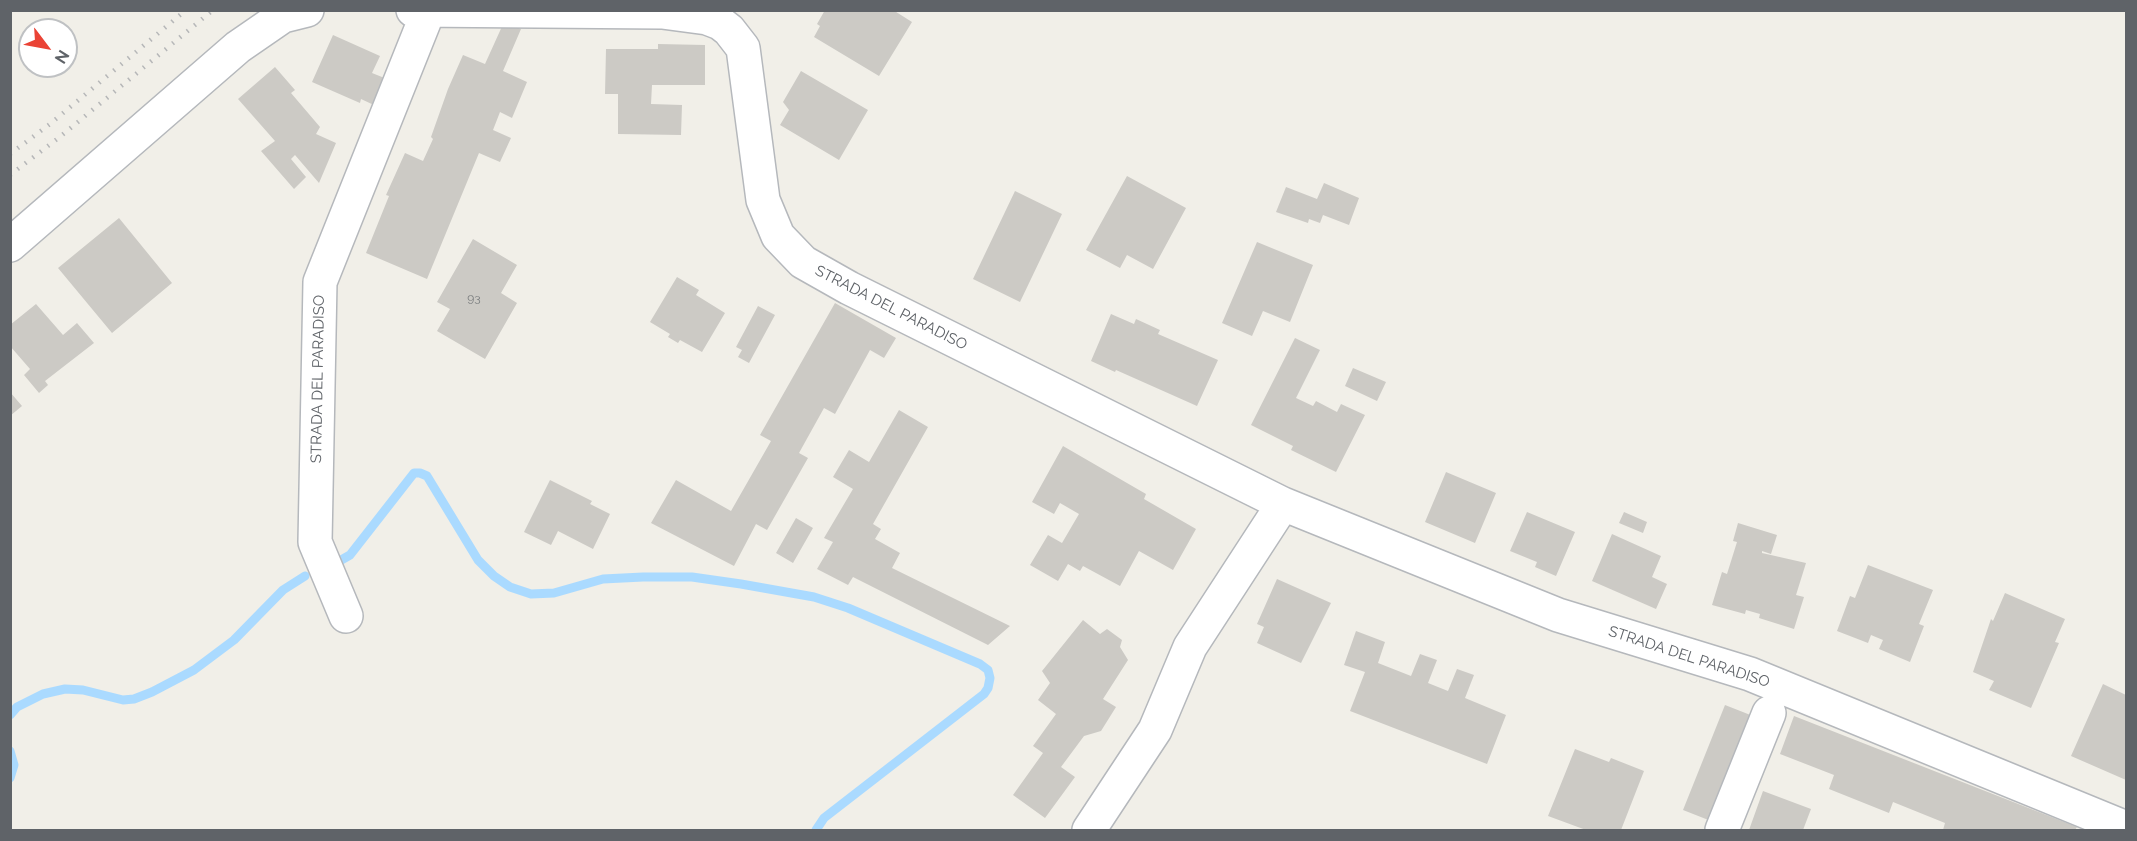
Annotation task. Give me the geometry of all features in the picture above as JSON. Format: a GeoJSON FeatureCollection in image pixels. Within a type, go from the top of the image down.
{"type":"FeatureCollection","features":[{"type":"Feature","properties":{"kind":"street"},"geometry":{"type":"LineString","coordinates":[[10,245],[238,47],[283,16],[307,10]]}},
{"type":"Feature","properties":{"kind":"street","name":"STRADA DEL PARADISO"},"geometry":{"type":"LineString","coordinates":[[346,616],[315,542],[320,282],[421,11],[662,12],[707,18],[720,23],[729,30],[743,48],[763,200],[778,236],[803,262],[849,288],[1283,504],[1558,615],[1750,674],[2127,828]]}},
{"type":"Feature","properties":{"kind":"street"},"geometry":{"type":"LineString","coordinates":[[1089,831],[1155,730],[1190,647],[1283,504]]}},
{"type":"Feature","properties":{"kind":"street"},"geometry":{"type":"LineString","coordinates":[[1722,831],[1769,713]]}},
{"type":"Feature","properties":{"kind":"building"},"geometry":{"type":"Polygon","coordinates":[[[825,10],[893,10],[912,22],[879,76],[814,37],[820,26],[817,24],[825,10]]]}},
{"type":"Feature","properties":{"kind":"building"},"geometry":{"type":"Polygon","coordinates":[[[504,22],[521,29],[503,71],[527,82],[512,118],[500,112],[493,130],[511,138],[500,162],[479,153],[427,279],[366,253],[389,196],[386,195],[405,153],[423,161],[433,139],[431,137],[448,89],[463,55],[485,64],[504,22]]]}},
{"type":"Feature","properties":{"kind":"building"},"geometry":{"type":"Polygon","coordinates":[[[333,35],[380,56],[372,73],[387,79],[376,106],[361,99],[360,103],[312,82],[333,35]]]}},
{"type":"Feature","properties":{"kind":"building"},"geometry":{"type":"Polygon","coordinates":[[[658,44],[705,45],[705,85],[652,85],[651,104],[682,105],[681,135],[618,134],[618,94],[605,94],[606,49],[658,49],[658,44]]]}},
{"type":"Feature","properties":{"kind":"building"},"geometry":{"type":"Polygon","coordinates":[[[275,67],[295,90],[291,93],[320,127],[316,134],[336,143],[319,183],[295,155],[291,159],[306,177],[294,189],[261,151],[275,141],[238,99],[275,67]]]}},
{"type":"Feature","properties":{"kind":"building"},"geometry":{"type":"Polygon","coordinates":[[[801,71],[868,110],[839,160],[780,125],[789,110],[783,102],[801,71]]]}},
{"type":"Feature","properties":{"kind":"building"},"geometry":{"type":"Polygon","coordinates":[[[1127,176],[1186,208],[1153,269],[1127,255],[1120,268],[1086,250],[1127,176]]]}},
{"type":"Feature","properties":{"kind":"building"},"geometry":{"type":"Polygon","coordinates":[[[1324,183],[1359,198],[1349,225],[1323,215],[1320,223],[1309,219],[1308,223],[1276,212],[1286,187],[1317,199],[1324,183]]]}},
{"type":"Feature","properties":{"kind":"building"},"geometry":{"type":"Polygon","coordinates":[[[1015,191],[1062,214],[1020,302],[973,279],[1015,191]]]}},
{"type":"Feature","properties":{"kind":"building"},"geometry":{"type":"Polygon","coordinates":[[[119,218],[172,283],[112,333],[58,268],[119,218]]]}},
{"type":"Feature","properties":{"kind":"building"},"geometry":{"type":"Polygon","coordinates":[[[473,239],[517,265],[501,293],[517,303],[485,359],[437,331],[450,309],[437,302],[473,239]]]}},
{"type":"Feature","properties":{"kind":"building"},"geometry":{"type":"Polygon","coordinates":[[[1257,242],[1313,265],[1290,322],[1263,311],[1252,336],[1222,323],[1257,242]]]}},
{"type":"Feature","properties":{"kind":"building"},"geometry":{"type":"Polygon","coordinates":[[[677,277],[699,290],[696,295],[725,313],[702,352],[680,340],[678,343],[668,337],[670,334],[650,322],[677,277]]]}},
{"type":"Feature","properties":{"kind":"building"},"geometry":{"type":"Polygon","coordinates":[[[835,303],[896,338],[884,358],[870,350],[835,414],[824,408],[799,453],[808,458],[767,530],[756,524],[734,566],[651,523],[676,480],[731,511],[771,441],[760,435],[835,303]]]}},
{"type":"Feature","properties":{"kind":"building"},"geometry":{"type":"Polygon","coordinates":[[[36,304],[63,335],[77,323],[94,343],[45,381],[48,385],[39,393],[24,375],[30,369],[10,346],[10,325],[36,304]]]}},
{"type":"Feature","properties":{"kind":"building"},"geometry":{"type":"Polygon","coordinates":[[[758,306],[775,315],[749,363],[738,357],[742,350],[736,347],[758,306]]]}},
{"type":"Feature","properties":{"kind":"building"},"geometry":{"type":"Polygon","coordinates":[[[1111,314],[1134,324],[1136,319],[1160,330],[1158,334],[1218,360],[1197,406],[1091,361],[1111,314]]]}},
{"type":"Feature","properties":{"kind":"building"},"geometry":{"type":"Polygon","coordinates":[[[1295,338],[1320,350],[1296,398],[1313,406],[1316,401],[1337,412],[1341,404],[1365,415],[1336,472],[1291,450],[1293,446],[1251,425],[1295,338]]]}},
{"type":"Feature","properties":{"kind":"building"},"geometry":{"type":"Polygon","coordinates":[[[1353,368],[1386,382],[1377,401],[1345,386],[1353,368]]]}},
{"type":"Feature","properties":{"kind":"building"},"geometry":{"type":"Polygon","coordinates":[[[10,392],[22,406],[10,416],[10,392]]]}},
{"type":"Feature","properties":{"kind":"building"},"geometry":{"type":"Polygon","coordinates":[[[899,410],[928,427],[873,524],[881,529],[875,539],[900,553],[892,568],[1010,626],[988,645],[853,577],[848,585],[817,569],[833,542],[824,538],[853,489],[833,477],[849,450],[869,462],[899,410]]]}},
{"type":"Feature","properties":{"kind":"building"},"geometry":{"type":"Polygon","coordinates":[[[1063,446],[1146,494],[1144,499],[1196,529],[1173,570],[1139,551],[1120,586],[1083,566],[1080,571],[1068,564],[1058,581],[1030,565],[1048,535],[1062,543],[1079,514],[1060,503],[1054,514],[1032,502],[1063,446]]]}},
{"type":"Feature","properties":{"kind":"building"},"geometry":{"type":"Polygon","coordinates":[[[1446,472],[1496,493],[1475,543],[1425,522],[1446,472]]]}},
{"type":"Feature","properties":{"kind":"building"},"geometry":{"type":"Polygon","coordinates":[[[550,480],[592,501],[590,504],[610,514],[593,549],[558,531],[551,545],[524,532],[550,480]]]}},
{"type":"Feature","properties":{"kind":"building"},"geometry":{"type":"Polygon","coordinates":[[[1527,512],[1575,532],[1556,576],[1535,567],[1537,562],[1510,551],[1527,512]]]}},
{"type":"Feature","properties":{"kind":"building"},"geometry":{"type":"Polygon","coordinates":[[[1624,512],[1647,522],[1643,533],[1619,523],[1624,512]]]}},
{"type":"Feature","properties":{"kind":"building"},"geometry":{"type":"Polygon","coordinates":[[[796,518],[813,528],[793,563],[776,553],[796,518]]]}},
{"type":"Feature","properties":{"kind":"building"},"geometry":{"type":"Polygon","coordinates":[[[1738,523],[1777,535],[1771,554],[1762,551],[1762,553],[1806,563],[1796,595],[1804,597],[1794,629],[1759,618],[1760,614],[1746,610],[1745,614],[1712,605],[1722,572],[1727,574],[1737,542],[1733,541],[1738,523]]]}},
{"type":"Feature","properties":{"kind":"building"},"geometry":{"type":"Polygon","coordinates":[[[1612,534],[1661,556],[1652,577],[1667,584],[1656,609],[1592,581],[1612,534]]]}},
{"type":"Feature","properties":{"kind":"building"},"geometry":{"type":"Polygon","coordinates":[[[1868,565],[1933,590],[1919,624],[1924,626],[1910,662],[1879,649],[1883,640],[1871,635],[1868,643],[1837,631],[1850,596],[1855,598],[1868,565]]]}},
{"type":"Feature","properties":{"kind":"building"},"geometry":{"type":"Polygon","coordinates":[[[1277,579],[1331,603],[1301,663],[1257,643],[1264,627],[1257,624],[1277,579]]]}},
{"type":"Feature","properties":{"kind":"building"},"geometry":{"type":"Polygon","coordinates":[[[2005,593],[2065,619],[2055,642],[2059,643],[2031,708],[1989,690],[1994,681],[1973,672],[1991,619],[1993,621],[2005,593]]]}},
{"type":"Feature","properties":{"kind":"building"},"geometry":{"type":"Polygon","coordinates":[[[1083,620],[1100,634],[1107,629],[1122,640],[1120,647],[1128,660],[1103,699],[1116,707],[1101,731],[1084,736],[1061,767],[1075,777],[1045,818],[1013,795],[1043,753],[1033,746],[1056,714],[1038,700],[1050,683],[1042,671],[1083,620]]]}},
{"type":"Feature","properties":{"kind":"building"},"geometry":{"type":"Polygon","coordinates":[[[1356,631],[1385,642],[1378,663],[1411,676],[1420,654],[1437,660],[1428,683],[1448,691],[1457,669],[1474,675],[1465,698],[1506,715],[1487,764],[1350,711],[1365,672],[1344,665],[1356,631]]]}},
{"type":"Feature","properties":{"kind":"building"},"geometry":{"type":"Polygon","coordinates":[[[2103,684],[2126,695],[2126,780],[2071,756],[2103,684]]]}},
{"type":"Feature","properties":{"kind":"building"},"geometry":{"type":"Polygon","coordinates":[[[1725,705],[1753,716],[1711,821],[1683,810],[1725,705]]]}},
{"type":"Feature","properties":{"kind":"building"},"geometry":{"type":"Polygon","coordinates":[[[1794,716],[2077,827],[2075,830],[1943,830],[1945,823],[1893,802],[1889,813],[1829,789],[1834,775],[1780,754],[1794,716]]]}},
{"type":"Feature","properties":{"kind":"building"},"geometry":{"type":"Polygon","coordinates":[[[1575,749],[1609,762],[1611,758],[1644,771],[1621,830],[1586,830],[1548,816],[1575,749]]]}},
{"type":"Feature","properties":{"kind":"building"},"geometry":{"type":"Polygon","coordinates":[[[1763,791],[1811,809],[1803,830],[1749,830],[1763,791]]]}},
{"type":"Feature","properties":{"kind":"waterway"},"geometry":{"type":"LineString","coordinates":[[336,563],[350,555],[414,473],[420,473],[427,476],[478,560],[494,576],[510,587],[531,594],[554,593],[603,579],[643,577],[692,577],[741,584],[814,597],[848,608],[980,664],[988,670],[990,678],[984,694],[824,818],[816,830]]}},
{"type":"Feature","properties":{"kind":"waterway"},"geometry":{"type":"LineString","coordinates":[[10,715],[17,707],[43,694],[65,689],[83,690],[123,700],[134,699],[152,692],[194,670],[234,640],[283,590],[305,576]]}},
{"type":"Feature","properties":{"kind":"waterway"},"geometry":{"type":"LineString","coordinates":[[10,751],[14,765],[10,778]]}},
{"type":"Feature","properties":{"kind":"railway"},"geometry":{"type":"LineString","coordinates":[[10,154],[50,124],[186,10]]}},
{"type":"Feature","properties":{"kind":"railway"},"geometry":{"type":"LineString","coordinates":[[10,175],[61,136],[213,10]]}}]}
